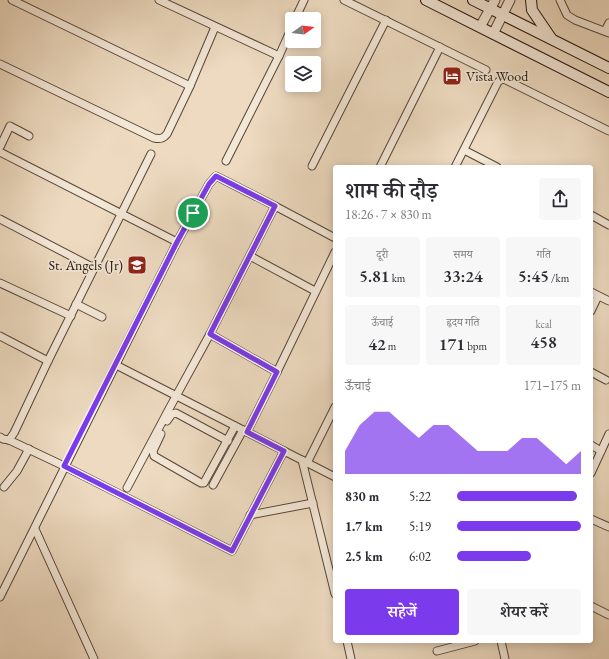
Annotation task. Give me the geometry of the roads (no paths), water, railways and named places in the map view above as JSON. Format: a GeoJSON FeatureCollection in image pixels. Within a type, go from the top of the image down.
{"type":"FeatureCollection","features":[{"type":"Feature","properties":{"kind":"main road"},"geometry":{"type":"LineString","coordinates":[[426,0],[609,92]]}},
{"type":"Feature","properties":{"kind":"main road"},"geometry":{"type":"LineString","coordinates":[[473,0],[493,4],[503,15],[609,68]]}},
{"type":"Feature","properties":{"kind":"main road"},"geometry":{"type":"LineString","coordinates":[[531,0],[532,10],[552,40]]}},
{"type":"Feature","properties":{"kind":"street"},"geometry":{"type":"LineString","coordinates":[[12,0],[190,86]]}},
{"type":"Feature","properties":{"kind":"street"},"geometry":{"type":"LineString","coordinates":[[159,0],[279,56]]}},
{"type":"Feature","properties":{"kind":"street"},"geometry":{"type":"LineString","coordinates":[[299,12],[304,0]]}},
{"type":"Feature","properties":{"kind":"street"},"geometry":{"type":"LineString","coordinates":[[344,0],[486,70]]}},
{"type":"Feature","properties":{"kind":"street"},"geometry":{"type":"LineString","coordinates":[[493,34],[510,0]]}},
{"type":"Feature","properties":{"kind":"street"},"geometry":{"type":"LineString","coordinates":[[560,0],[567,15],[575,20],[607,32],[609,23]]}},
{"type":"Feature","properties":{"kind":"street"},"geometry":{"type":"LineString","coordinates":[[480,28],[493,4]]}},
{"type":"Feature","properties":{"kind":"street"},"geometry":{"type":"LineString","coordinates":[[312,166],[386,20]]}},
{"type":"Feature","properties":{"kind":"street"},"geometry":{"type":"LineString","coordinates":[[0,64],[154,138],[160,139],[164,138],[167,134],[190,86],[215,27]]}},
{"type":"Feature","properties":{"kind":"street"},"geometry":{"type":"LineString","coordinates":[[226,161],[285,43]]}},
{"type":"Feature","properties":{"kind":"street"},"geometry":{"type":"LineString","coordinates":[[381,165],[440,47]]}},
{"type":"Feature","properties":{"kind":"street"},"geometry":{"type":"LineString","coordinates":[[456,165],[498,82],[502,80],[506,80],[609,131]]}},
{"type":"Feature","properties":{"kind":"street"},"geometry":{"type":"LineString","coordinates":[[0,147],[10,126],[30,136]]}},
{"type":"Feature","properties":{"kind":"street"},"geometry":{"type":"LineString","coordinates":[[464,150],[493,165]]}},
{"type":"Feature","properties":{"kind":"street"},"geometry":{"type":"LineString","coordinates":[[0,152],[177,242]]}},
{"type":"Feature","properties":{"kind":"street"},"geometry":{"type":"LineString","coordinates":[[9,440],[14,433],[48,361],[151,154]]}},
{"type":"Feature","properties":{"kind":"street"},"geometry":{"type":"LineString","coordinates":[[0,597],[177,242],[209,184],[216,176],[333,237]]}},
{"type":"Feature","properties":{"kind":"street"},"geometry":{"type":"LineString","coordinates":[[128,488],[210,334],[275,206]]}},
{"type":"Feature","properties":{"kind":"street"},"geometry":{"type":"LineString","coordinates":[[593,216],[609,225]]}},
{"type":"Feature","properties":{"kind":"street"},"geometry":{"type":"LineString","coordinates":[[0,219],[94,268]]}},
{"type":"Feature","properties":{"kind":"street"},"geometry":{"type":"LineString","coordinates":[[250,256],[316,291]]}},
{"type":"Feature","properties":{"kind":"street"},"geometry":{"type":"LineString","coordinates":[[213,485],[245,431],[277,372],[333,256]]}},
{"type":"Feature","properties":{"kind":"street"},"geometry":{"type":"LineString","coordinates":[[0,283],[71,316]]}},
{"type":"Feature","properties":{"kind":"street"},"geometry":{"type":"LineString","coordinates":[[593,293],[609,301]]}},
{"type":"Feature","properties":{"kind":"street"},"geometry":{"type":"LineString","coordinates":[[593,307],[598,296]]}},
{"type":"Feature","properties":{"kind":"street"},"geometry":{"type":"LineString","coordinates":[[76,304],[102,318]]}},
{"type":"Feature","properties":{"kind":"street"},"geometry":{"type":"LineString","coordinates":[[210,334],[277,372]]}},
{"type":"Feature","properties":{"kind":"street"},"geometry":{"type":"LineString","coordinates":[[0,336],[48,361]]}},
{"type":"Feature","properties":{"kind":"street"},"geometry":{"type":"LineString","coordinates":[[116,365],[333,476]]}},
{"type":"Feature","properties":{"kind":"street"},"geometry":{"type":"LineString","coordinates":[[593,373],[606,380]]}},
{"type":"Feature","properties":{"kind":"street"},"geometry":{"type":"LineString","coordinates":[[333,410],[304,461],[333,586]]}},
{"type":"Feature","properties":{"kind":"street"},"geometry":{"type":"LineString","coordinates":[[228,441],[174,413],[170,415],[153,454],[156,458],[201,483],[204,483],[228,441],[235,426]]}},
{"type":"Feature","properties":{"kind":"street"},"geometry":{"type":"LineString","coordinates":[[593,469],[609,434]]}},
{"type":"Feature","properties":{"kind":"street"},"geometry":{"type":"LineString","coordinates":[[0,437],[64,466],[232,551],[284,451]]}},
{"type":"Feature","properties":{"kind":"street"},"geometry":{"type":"LineString","coordinates":[[593,446],[601,451]]}},
{"type":"Feature","properties":{"kind":"street"},"geometry":{"type":"LineString","coordinates":[[4,487],[17,471],[29,449]]}},
{"type":"Feature","properties":{"kind":"street"},"geometry":{"type":"LineString","coordinates":[[250,515],[313,503]]}},
{"type":"Feature","properties":{"kind":"street"},"geometry":{"type":"LineString","coordinates":[[593,520],[609,527]]}},
{"type":"Feature","properties":{"kind":"street"},"geometry":{"type":"LineString","coordinates":[[34,529],[94,659]]}},
{"type":"Feature","properties":{"kind":"street"},"geometry":{"type":"LineString","coordinates":[[593,607],[609,615]]}},
{"type":"Feature","properties":{"kind":"street"},"geometry":{"type":"LineString","coordinates":[[347,643],[351,659]]}},
{"type":"Feature","properties":{"kind":"street"},"geometry":{"type":"LineString","coordinates":[[437,651],[467,643]]}},
{"type":"Feature","properties":{"kind":"street"},"geometry":{"type":"LineString","coordinates":[[502,643],[506,659]]}},
{"type":"Feature","properties":{"kind":"place","name":"Vista Wood"},"geometry":{"type":"Point","coordinates":[452,76]}},
{"type":"Feature","properties":{"kind":"place","name":"St. Angels (Jr)"},"geometry":{"type":"Point","coordinates":[137,265]}}]}
